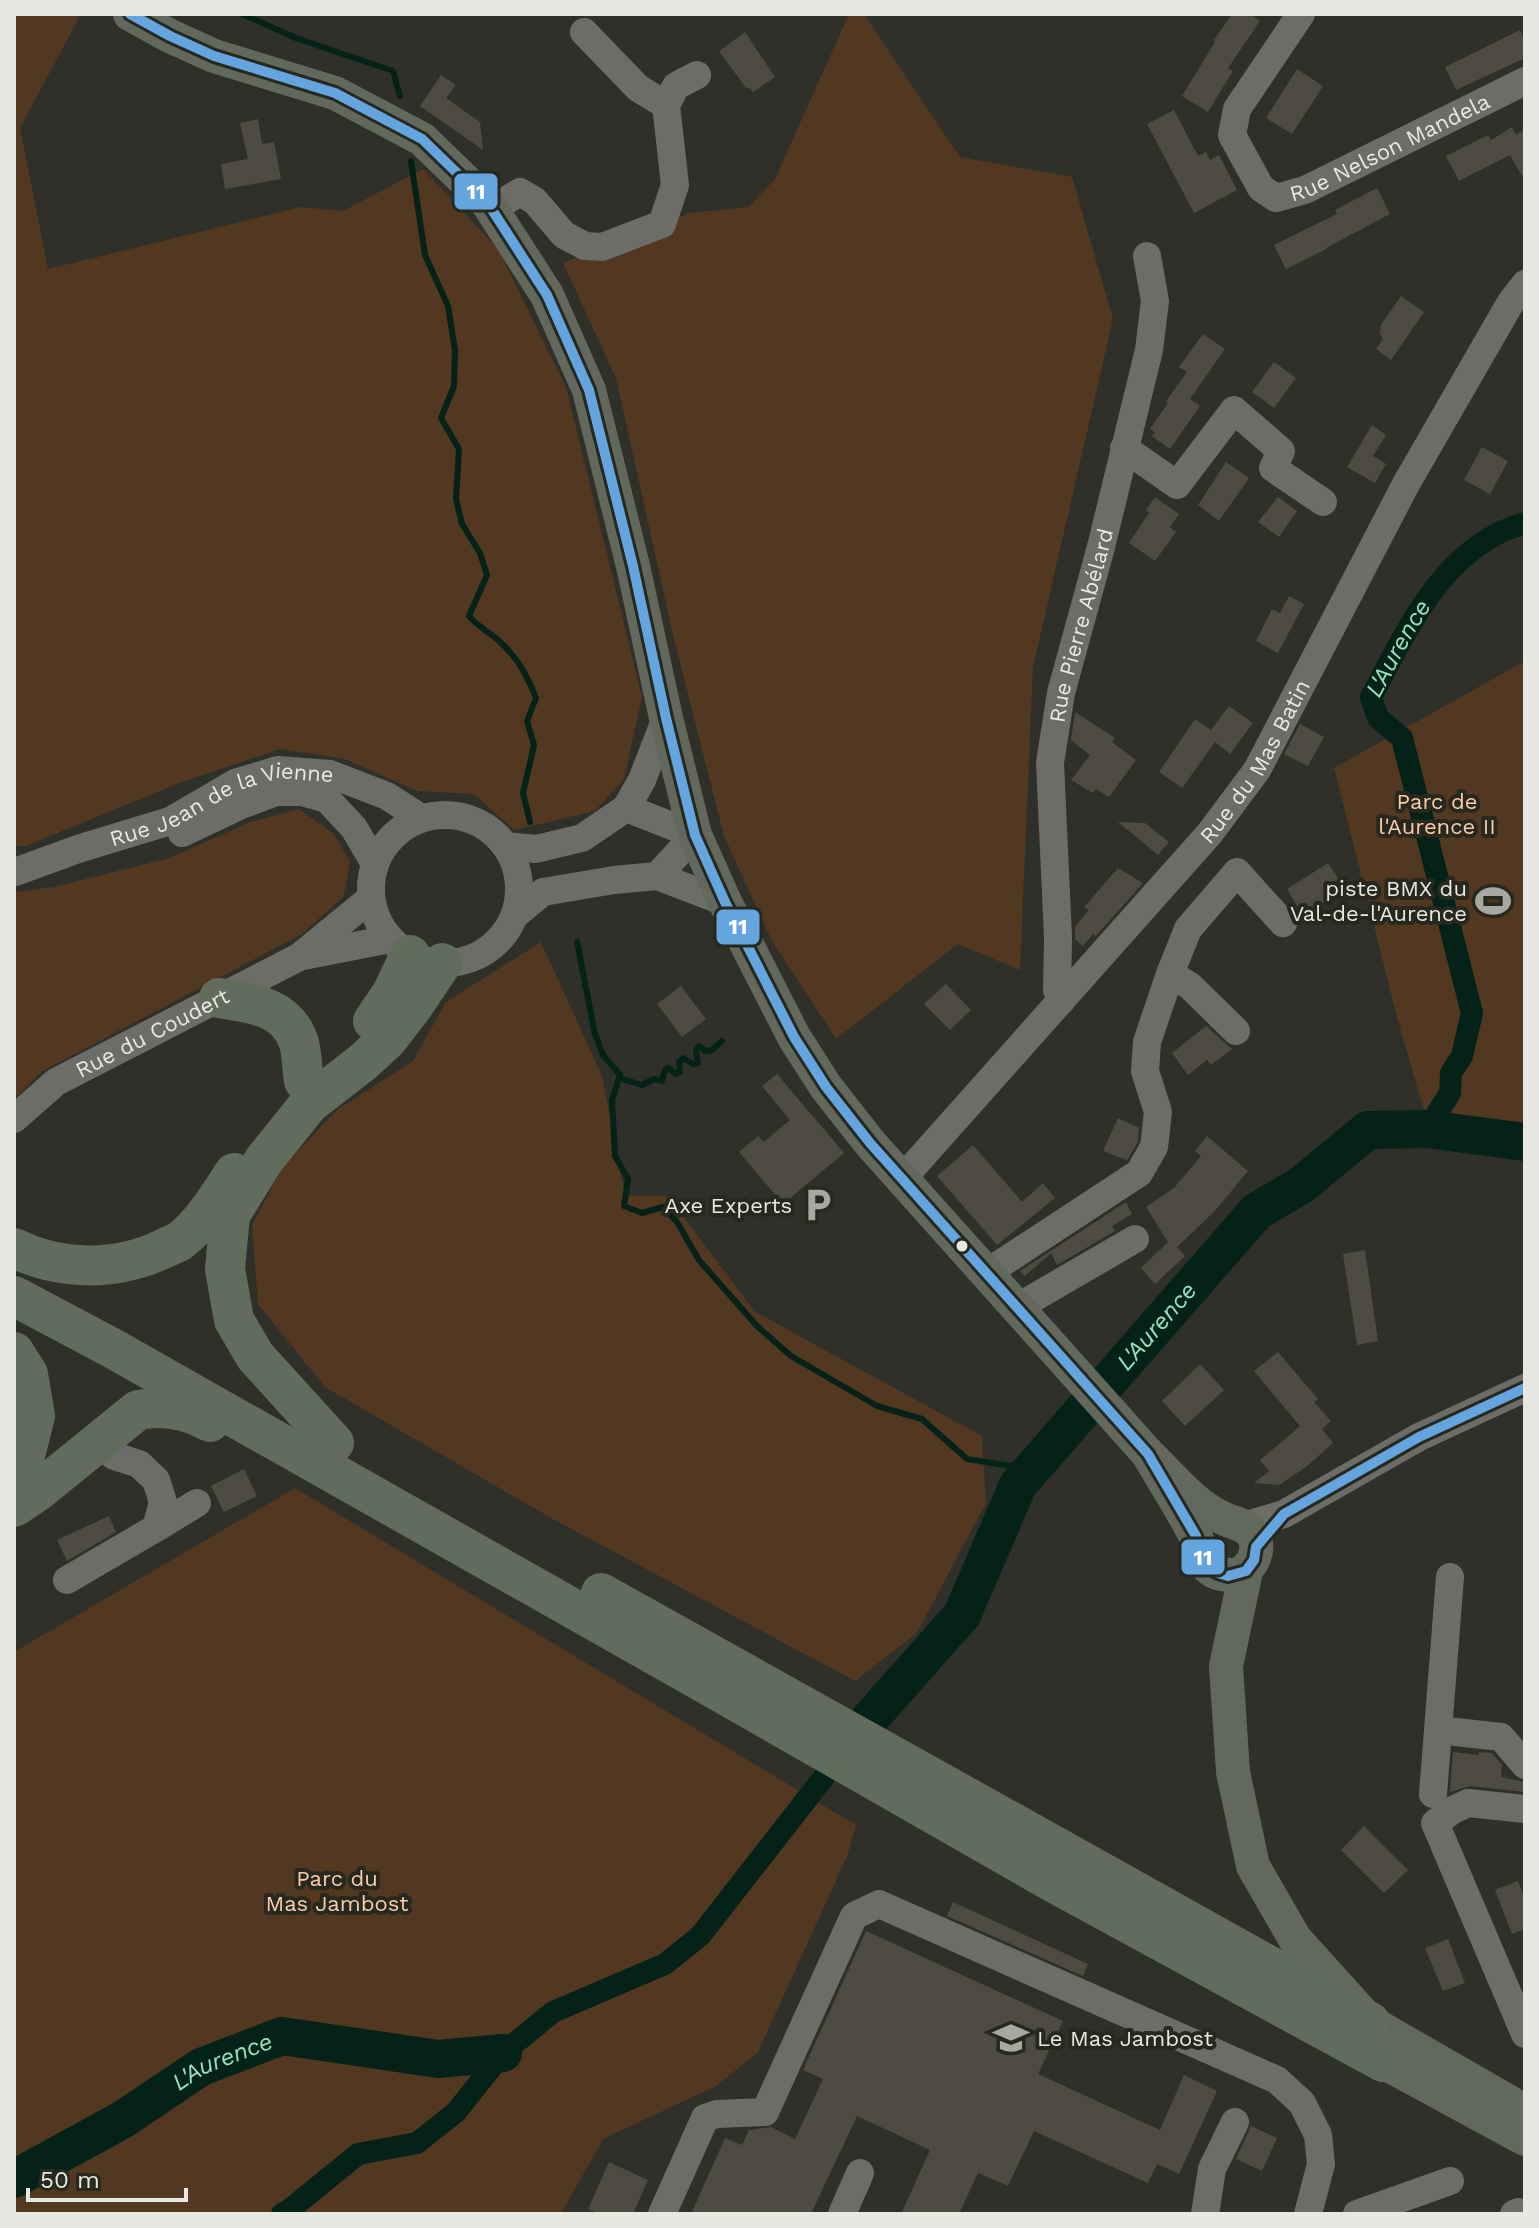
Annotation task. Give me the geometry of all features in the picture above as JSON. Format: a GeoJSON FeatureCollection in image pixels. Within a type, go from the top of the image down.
{"type":"FeatureCollection","features":[{"type":"Feature","properties":{"kind":"highway"},"geometry":{"type":"LineString","coordinates":[[14,1248],[33,1257],[83,1266],[125,1263],[180,1241],[211,1208],[273,1114],[304,1081],[345,1050],[373,1021],[414,952]]}},
{"type":"Feature","properties":{"kind":"highway"},"geometry":{"type":"LineString","coordinates":[[334,1458],[255,1356],[234,1320],[225,1269],[230,1215],[264,1160],[309,1104],[387,1040],[414,1005],[414,952]]}},
{"type":"Feature","properties":{"kind":"highway"},"geometry":{"type":"LineString","coordinates":[[219,998],[256,1004],[283,1016],[299,1042],[304,1081]]}},
{"type":"Feature","properties":{"kind":"highway"},"geometry":{"type":"LineString","coordinates":[[14,1267],[110,1316],[334,1458],[1042,1877],[1383,2062]]}},
{"type":"Feature","properties":{"kind":"highway"},"geometry":{"type":"LineString","coordinates":[[14,1296],[334,1458],[1370,2022]]}},
{"type":"Feature","properties":{"kind":"highway"},"geometry":{"type":"LineString","coordinates":[[14,1352],[28,1374],[35,1416],[23,1464],[14,1473]]}},
{"type":"Feature","properties":{"kind":"highway"},"geometry":{"type":"LineString","coordinates":[[14,1507],[138,1410],[156,1407],[195,1414],[276,1457],[334,1458]]}},
{"type":"Feature","properties":{"kind":"main road"},"geometry":{"type":"LineString","coordinates":[[130,14],[214,56],[335,93],[422,139],[487,202],[547,295],[589,390],[695,835],[725,902],[802,1050],[826,1087],[902,1179],[1148,1454],[1243,1541]]}},
{"type":"Feature","properties":{"kind":"main road"},"geometry":{"type":"LineString","coordinates":[[1148,1454],[1209,1567],[1228,1576],[1243,1541]]}},
{"type":"Feature","properties":{"kind":"main road"},"geometry":{"type":"LineString","coordinates":[[1201,1548],[1205,1535],[1214,1525],[1243,1541]]}},
{"type":"Feature","properties":{"kind":"main road"},"geometry":{"type":"LineString","coordinates":[[1243,1541],[1226,1666],[1233,1772],[1253,1866],[1295,1939],[1370,2022],[1525,2111]]}},
{"type":"Feature","properties":{"kind":"main road"},"geometry":{"type":"LineString","coordinates":[[1383,2062],[1525,2139]]}},
{"type":"Feature","properties":{"kind":"street","name":"Rue Nelson Mandela"},"geometry":{"type":"LineString","coordinates":[[1301,14],[1237,109],[1232,135],[1261,188],[1276,198],[1305,190],[1525,81]]}},
{"type":"Feature","properties":{"kind":"street"},"geometry":{"type":"LineString","coordinates":[[584,32],[638,88],[666,105]]}},
{"type":"Feature","properties":{"kind":"street"},"geometry":{"type":"LineString","coordinates":[[492,209],[520,192],[535,201],[564,235],[585,246],[602,247],[662,224],[675,185],[666,105],[676,86],[697,75]]}},
{"type":"Feature","properties":{"kind":"street","name":"Rue Pierre Abélard"},"geometry":{"type":"LineString","coordinates":[[1061,1001],[1056,981],[1058,937],[1050,763],[1061,693],[1101,547],[1150,338],[1155,301],[1147,256]]}},
{"type":"Feature","properties":{"kind":"street","name":"Rue du Mas Batin"},"geometry":{"type":"LineString","coordinates":[[902,1179],[1210,833],[1257,770],[1406,484],[1511,302],[1525,284]]}},
{"type":"Feature","properties":{"kind":"street"},"geometry":{"type":"LineString","coordinates":[[1124,448],[1177,485],[1234,410],[1281,451],[1273,468],[1323,502]]}},
{"type":"Feature","properties":{"kind":"street"},"geometry":{"type":"LineString","coordinates":[[506,846],[536,849],[582,838],[626,808],[642,780],[666,718]]}},
{"type":"Feature","properties":{"kind":"street","name":"Rue Jean de la Vienne"},"geometry":{"type":"LineString","coordinates":[[15,872],[170,821],[235,783],[278,770],[330,774],[387,796],[421,818]]}},
{"type":"Feature","properties":{"kind":"street"},"geometry":{"type":"LineString","coordinates":[[15,872],[98,862],[166,840],[276,792],[302,792],[327,799],[354,828],[375,864]]}},
{"type":"Feature","properties":{"kind":"street"},"geometry":{"type":"LineString","coordinates":[[626,808],[695,835],[657,876]]}},
{"type":"Feature","properties":{"kind":"street"},"geometry":{"type":"LineString","coordinates":[[445,815],[468,818],[490,829],[506,846],[517,868],[520,892],[515,915],[504,935],[486,951],[465,961],[414,952],[377,920],[371,898],[375,864],[385,844],[401,828],[421,818],[445,815]]}},
{"type":"Feature","properties":{"kind":"street"},"geometry":{"type":"LineString","coordinates":[[988,1272],[1139,1173],[1154,1147],[1158,1112],[1145,1071],[1147,1042],[1188,929],[1237,872],[1283,923]]}},
{"type":"Feature","properties":{"kind":"street"},"geometry":{"type":"LineString","coordinates":[[515,915],[543,892],[657,876],[725,902]]}},
{"type":"Feature","properties":{"kind":"street","name":"Rue du Coudert"},"geometry":{"type":"LineString","coordinates":[[14,1119],[56,1082],[299,957],[371,898]]}},
{"type":"Feature","properties":{"kind":"street","name":"Rue du Coudert"},"geometry":{"type":"LineString","coordinates":[[299,957],[414,952]]}},
{"type":"Feature","properties":{"kind":"street"},"geometry":{"type":"LineString","coordinates":[[1170,974],[1190,986],[1236,1031]]}},
{"type":"Feature","properties":{"kind":"street"},"geometry":{"type":"LineString","coordinates":[[1018,1307],[1135,1239]]}},
{"type":"Feature","properties":{"kind":"street"},"geometry":{"type":"LineString","coordinates":[[1243,1541],[1419,1437],[1525,1388]]}},
{"type":"Feature","properties":{"kind":"street"},"geometry":{"type":"LineString","coordinates":[[98,1443],[114,1456],[139,1464],[156,1480],[163,1502],[156,1528]]}},
{"type":"Feature","properties":{"kind":"street"},"geometry":{"type":"LineString","coordinates":[[67,1580],[197,1503]]}},
{"type":"Feature","properties":{"kind":"street"},"geometry":{"type":"LineString","coordinates":[[1433,1794],[1450,1577]]}},
{"type":"Feature","properties":{"kind":"street"},"geometry":{"type":"LineString","coordinates":[[1438,1730],[1501,1737],[1525,1765]]}},
{"type":"Feature","properties":{"kind":"street"},"geometry":{"type":"LineString","coordinates":[[1525,1809],[1468,1803],[1435,1823],[1525,2034]]}},
{"type":"Feature","properties":{"kind":"street"},"geometry":{"type":"LineString","coordinates":[[662,2214],[705,2118],[717,2114],[765,2112],[854,1916],[879,1904],[1277,2080],[1302,2103],[1318,2135],[1321,2164],[1308,2214]]}},
{"type":"Feature","properties":{"kind":"street"},"geometry":{"type":"LineString","coordinates":[[1205,2214],[1212,2169],[1235,2122]]}},
{"type":"Feature","properties":{"kind":"street"},"geometry":{"type":"LineString","coordinates":[[852,2211],[860,2173]]}},
{"type":"Feature","properties":{"kind":"street"},"geometry":{"type":"LineString","coordinates":[[1357,2214],[1450,2181]]}},
{"type":"Feature","properties":{"kind":"green space"},"geometry":{"type":"Polygon","coordinates":[[[14,14],[81,14],[20,128],[48,269],[301,207],[343,211],[423,169],[498,249],[566,387],[642,697],[624,779],[595,811],[514,830],[474,794],[417,791],[345,759],[280,749],[179,783],[26,846],[14,846],[14,14]]]}},
{"type":"Feature","properties":{"kind":"green space"},"geometry":{"type":"Polygon","coordinates":[[[849,14],[864,14],[960,157],[1072,177],[1113,319],[1033,667],[1020,970],[958,944],[836,1039],[772,941],[724,836],[673,635],[616,378],[563,263],[689,213],[749,207],[775,179],[849,14]]]}},
{"type":"Feature","properties":{"kind":"green space","name":"Parc de l'Aurence II"},"geometry":{"type":"Polygon","coordinates":[[[1525,661],[1525,1125],[1426,1117],[1398,1021],[1334,768],[1525,661]]]}},
{"type":"Feature","properties":{"kind":"green space"},"geometry":{"type":"Polygon","coordinates":[[[299,809],[334,834],[350,862],[344,896],[302,934],[41,1072],[14,1100],[14,892],[54,887],[170,858],[250,822],[299,809]]]}},
{"type":"Feature","properties":{"kind":"green space"},"geometry":{"type":"Polygon","coordinates":[[[541,942],[602,1076],[625,1196],[668,1196],[754,1311],[982,1436],[986,1503],[917,1633],[855,1681],[551,1518],[325,1387],[258,1304],[252,1225],[282,1168],[337,1110],[413,1061],[446,1002],[541,942]]]}},
{"type":"Feature","properties":{"kind":"green space","name":"Parc du Mas Jambost"},"geometry":{"type":"Polygon","coordinates":[[[295,1488],[856,1825],[848,1854],[758,2052],[716,2086],[603,2139],[561,2214],[14,2214],[14,1652],[295,1488]]]}},
{"type":"Feature","properties":{"kind":"building"},"geometry":{"type":"Polygon","coordinates":[[[1232,14],[1250,14],[1260,21],[1228,68],[1233,71],[1208,112],[1182,96],[1232,14]]]}},
{"type":"Feature","properties":{"kind":"building"},"geometry":{"type":"Polygon","coordinates":[[[1520,30],[1525,42],[1525,58],[1456,90],[1445,67],[1520,30]]]}},
{"type":"Feature","properties":{"kind":"building"},"geometry":{"type":"Polygon","coordinates":[[[745,32],[775,77],[753,92],[746,88],[719,51],[745,32]]]}},
{"type":"Feature","properties":{"kind":"building"},"geometry":{"type":"Polygon","coordinates":[[[1297,69],[1323,86],[1292,134],[1266,118],[1297,69]]]}},
{"type":"Feature","properties":{"kind":"building"},"geometry":{"type":"Polygon","coordinates":[[[441,75],[456,85],[446,98],[480,122],[483,150],[420,106],[441,75]]]}},
{"type":"Feature","properties":{"kind":"building"},"geometry":{"type":"Polygon","coordinates":[[[1174,110],[1198,156],[1206,152],[1210,160],[1219,155],[1237,190],[1194,213],[1147,124],[1174,110]]]}},
{"type":"Feature","properties":{"kind":"building"},"geometry":{"type":"Polygon","coordinates":[[[258,119],[262,144],[274,142],[281,179],[225,189],[221,164],[248,159],[240,123],[258,119]]]}},
{"type":"Feature","properties":{"kind":"building"},"geometry":{"type":"Polygon","coordinates":[[[1512,127],[1516,135],[1525,129],[1525,181],[1510,155],[1459,181],[1446,156],[1488,135],[1491,140],[1512,127]]]}},
{"type":"Feature","properties":{"kind":"building"},"geometry":{"type":"Polygon","coordinates":[[[1377,188],[1390,214],[1286,269],[1274,245],[1337,214],[1335,210],[1377,188]]]}},
{"type":"Feature","properties":{"kind":"building"},"geometry":{"type":"Polygon","coordinates":[[[1401,296],[1424,312],[1391,360],[1376,349],[1383,339],[1381,325],[1401,296]]]}},
{"type":"Feature","properties":{"kind":"building"},"geometry":{"type":"Polygon","coordinates":[[[1203,334],[1225,349],[1190,399],[1200,406],[1170,449],[1152,436],[1155,432],[1150,429],[1187,372],[1179,367],[1203,334]]]}},
{"type":"Feature","properties":{"kind":"building"},"geometry":{"type":"Polygon","coordinates":[[[1274,362],[1296,378],[1274,408],[1252,392],[1274,362]]]}},
{"type":"Feature","properties":{"kind":"building"},"geometry":{"type":"Polygon","coordinates":[[[1372,425],[1386,435],[1373,456],[1386,464],[1375,483],[1347,467],[1372,425]]]}},
{"type":"Feature","properties":{"kind":"building"},"geometry":{"type":"Polygon","coordinates":[[[1482,447],[1508,461],[1490,494],[1464,480],[1482,447]]]}},
{"type":"Feature","properties":{"kind":"building"},"geometry":{"type":"Polygon","coordinates":[[[1226,462],[1249,478],[1219,521],[1198,505],[1226,462]]]}},
{"type":"Feature","properties":{"kind":"building"},"geometry":{"type":"Polygon","coordinates":[[[1155,497],[1179,514],[1170,527],[1176,532],[1155,561],[1129,543],[1149,513],[1146,510],[1155,497]]]}},
{"type":"Feature","properties":{"kind":"building"},"geometry":{"type":"Polygon","coordinates":[[[1278,497],[1297,511],[1279,537],[1258,522],[1278,497]]]}},
{"type":"Feature","properties":{"kind":"building"},"geometry":{"type":"Polygon","coordinates":[[[1289,596],[1304,604],[1278,653],[1256,641],[1272,609],[1280,613],[1289,596]]]}},
{"type":"Feature","properties":{"kind":"building"},"geometry":{"type":"Polygon","coordinates":[[[1229,706],[1253,723],[1230,754],[1215,742],[1182,788],[1159,772],[1195,719],[1211,730],[1229,706]]]}},
{"type":"Feature","properties":{"kind":"building"},"geometry":{"type":"Polygon","coordinates":[[[1075,712],[1115,738],[1112,742],[1136,760],[1109,797],[1096,789],[1093,793],[1071,780],[1090,755],[1071,740],[1075,712]]]}},
{"type":"Feature","properties":{"kind":"building"},"geometry":{"type":"Polygon","coordinates":[[[1300,724],[1324,737],[1308,766],[1284,754],[1300,724]]]}},
{"type":"Feature","properties":{"kind":"building"},"geometry":{"type":"Polygon","coordinates":[[[1118,822],[1145,823],[1169,842],[1158,855],[1118,822]]]}},
{"type":"Feature","properties":{"kind":"building"},"geometry":{"type":"Polygon","coordinates":[[[1328,863],[1345,889],[1303,916],[1287,889],[1328,863]]]}},
{"type":"Feature","properties":{"kind":"building"},"geometry":{"type":"Polygon","coordinates":[[[1118,868],[1143,883],[1096,936],[1093,934],[1083,946],[1075,939],[1075,927],[1089,910],[1084,907],[1118,868]]]}},
{"type":"Feature","properties":{"kind":"building"},"geometry":{"type":"Polygon","coordinates":[[[946,984],[971,1010],[950,1030],[924,1004],[946,984]]]}},
{"type":"Feature","properties":{"kind":"building"},"geometry":{"type":"Polygon","coordinates":[[[681,986],[706,1019],[682,1037],[657,1004],[681,986]]]}},
{"type":"Feature","properties":{"kind":"building"},"geometry":{"type":"Polygon","coordinates":[[[1206,1026],[1232,1049],[1211,1065],[1207,1060],[1188,1075],[1172,1053],[1206,1026]]]}},
{"type":"Feature","properties":{"kind":"building"},"geometry":{"type":"Polygon","coordinates":[[[777,1074],[844,1153],[783,1204],[739,1152],[758,1136],[764,1142],[790,1120],[762,1086],[777,1074]]]}},
{"type":"Feature","properties":{"kind":"building"},"geometry":{"type":"Polygon","coordinates":[[[1118,1118],[1139,1128],[1138,1142],[1127,1160],[1103,1151],[1118,1118]]]}},
{"type":"Feature","properties":{"kind":"building"},"geometry":{"type":"Polygon","coordinates":[[[1207,1136],[1248,1171],[1214,1212],[1177,1247],[1185,1256],[1155,1284],[1141,1268],[1168,1242],[1146,1207],[1174,1188],[1201,1156],[1195,1151],[1207,1136]]]}},
{"type":"Feature","properties":{"kind":"building"},"geometry":{"type":"Polygon","coordinates":[[[973,1145],[1022,1202],[1043,1183],[1055,1198],[997,1245],[937,1176],[973,1145]]]}},
{"type":"Feature","properties":{"kind":"building"},"geometry":{"type":"Polygon","coordinates":[[[1126,1202],[1132,1214],[1112,1226],[1115,1231],[1057,1265],[1051,1253],[1025,1276],[1020,1271],[1126,1202]]]}},
{"type":"Feature","properties":{"kind":"building"},"geometry":{"type":"Polygon","coordinates":[[[1365,1250],[1378,1341],[1357,1345],[1343,1254],[1365,1250]]]}},
{"type":"Feature","properties":{"kind":"building"},"geometry":{"type":"Polygon","coordinates":[[[1278,1352],[1318,1399],[1314,1402],[1331,1421],[1322,1429],[1333,1443],[1279,1485],[1254,1483],[1269,1471],[1260,1460],[1300,1426],[1254,1371],[1278,1352]]]}},
{"type":"Feature","properties":{"kind":"building"},"geometry":{"type":"Polygon","coordinates":[[[1200,1364],[1224,1390],[1185,1426],[1162,1401],[1200,1364]]]}},
{"type":"Feature","properties":{"kind":"building"},"geometry":{"type":"Polygon","coordinates":[[[244,1469],[257,1496],[224,1512],[211,1486],[244,1469]]]}},
{"type":"Feature","properties":{"kind":"building"},"geometry":{"type":"Polygon","coordinates":[[[109,1516],[116,1532],[67,1561],[57,1540],[109,1516]]]}},
{"type":"Feature","properties":{"kind":"building"},"geometry":{"type":"Polygon","coordinates":[[[1453,1752],[1492,1753],[1502,1765],[1501,1777],[1525,1782],[1525,1792],[1470,1786],[1450,1792],[1453,1752]]]}},
{"type":"Feature","properties":{"kind":"building"},"geometry":{"type":"Polygon","coordinates":[[[1364,1826],[1408,1870],[1384,1893],[1341,1850],[1364,1826]]]}},
{"type":"Feature","properties":{"kind":"building"},"geometry":{"type":"Polygon","coordinates":[[[1518,1881],[1525,1900],[1525,1929],[1512,1934],[1495,1890],[1518,1881]]]}},
{"type":"Feature","properties":{"kind":"building"},"geometry":{"type":"Polygon","coordinates":[[[953,1902],[1088,1964],[1083,1976],[947,1916],[953,1902]]]}},
{"type":"Feature","properties":{"kind":"building"},"geometry":{"type":"Polygon","coordinates":[[[866,1931],[1063,2021],[1038,2074],[1160,2130],[1184,2075],[1217,2091],[1179,2174],[1157,2164],[1148,2183],[1034,2131],[1008,2186],[978,2173],[959,2214],[901,2214],[930,2150],[857,2116],[811,2214],[691,2214],[725,2138],[742,2145],[749,2130],[771,2127],[795,2139],[823,2079],[803,2070],[866,1931]]]}},
{"type":"Feature","properties":{"kind":"building"},"geometry":{"type":"Polygon","coordinates":[[[1448,1939],[1465,1983],[1443,1991],[1425,1948],[1448,1939]]]}},
{"type":"Feature","properties":{"kind":"building"},"geometry":{"type":"Polygon","coordinates":[[[1251,2126],[1277,2138],[1262,2171],[1236,2159],[1251,2126]]]}},
{"type":"Feature","properties":{"kind":"building"},"geometry":{"type":"Polygon","coordinates":[[[609,2162],[648,2180],[633,2214],[600,2214],[588,2209],[609,2162]]]}},
{"type":"Feature","properties":{"kind":"waterway"},"geometry":{"type":"LineString","coordinates":[[242,14],[296,38],[393,71],[400,96]]}},
{"type":"Feature","properties":{"kind":"waterway"},"geometry":{"type":"LineString","coordinates":[[411,161],[425,255],[448,306],[455,350],[454,386],[441,418],[459,449],[456,499],[462,524],[480,553],[487,575],[469,616],[511,653],[525,673],[536,698],[527,721],[534,745],[523,793],[530,822]]}},
{"type":"Feature","properties":{"kind":"waterway","name":"L'Aurence"},"geometry":{"type":"LineString","coordinates":[[1427,1129],[1450,1093],[1451,1073],[1462,1056],[1472,1013],[1402,738],[1378,718],[1371,697],[1414,618],[1450,570],[1496,534],[1525,523]]}},
{"type":"Feature","properties":{"kind":"waterway"},"geometry":{"type":"LineString","coordinates":[[577,942],[595,1034],[603,1055],[620,1075],[612,1100],[615,1156],[628,1179],[624,1206],[642,1213],[663,1207],[677,1222],[699,1260],[757,1326],[791,1356],[877,1406],[922,1419],[967,1459],[1031,1469]]}},
{"type":"Feature","properties":{"kind":"waterway"},"geometry":{"type":"LineString","coordinates":[[619,1078],[642,1085],[654,1079],[662,1081],[668,1068],[676,1074],[680,1072],[679,1062],[683,1058],[693,1064],[698,1063],[696,1050],[699,1046],[705,1051],[712,1050],[722,1041]]}},
{"type":"Feature","properties":{"kind":"waterway","name":"L'Aurence"},"geometry":{"type":"LineString","coordinates":[[868,1721],[962,1615],[1018,1485],[1257,1211],[1300,1186],[1368,1130],[1427,1129],[1525,1142]]}},
{"type":"Feature","properties":{"kind":"waterway","name":"L'Aurence"},"geometry":{"type":"LineString","coordinates":[[282,2214],[358,2154],[417,2143],[456,2112],[503,2053],[553,2012],[665,1964],[700,1936],[824,1777]]}},
{"type":"Feature","properties":{"kind":"waterway","name":"L'Aurence"},"geometry":{"type":"LineString","coordinates":[[14,2179],[122,2120],[201,2067],[282,2036],[438,2059],[503,2053]]}},
{"type":"Feature","properties":{"kind":"transit line","name":"11"},"geometry":{"type":"LineString","coordinates":[[130,14],[214,56],[335,93],[422,139],[487,202],[547,295],[589,390],[695,835],[725,902],[794,1037],[826,1087],[870,1143],[1148,1454],[1196,1536],[1209,1567],[1228,1576],[1246,1571],[1254,1560],[1256,1547],[1284,1514],[1419,1437],[1525,1388]]}},
{"type":"Feature","properties":{"kind":"place","name":"piste BMX du Val-de-l'Aurence"},"geometry":{"type":"Point","coordinates":[1493,901]}},
{"type":"Feature","properties":{"kind":"place","name":"Axe Experts"},"geometry":{"type":"Point","coordinates":[818,1205]}},
{"type":"Feature","properties":{"kind":"place","name":"Le Mas Jambost"},"geometry":{"type":"Point","coordinates":[1011,2038]}}]}
